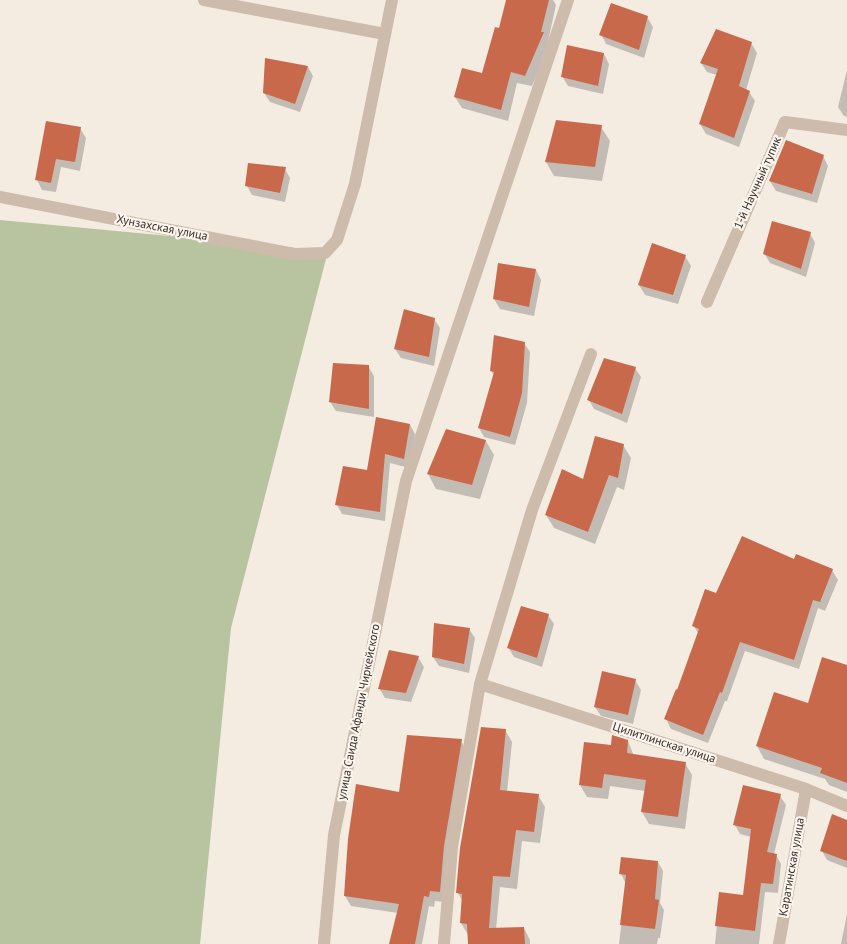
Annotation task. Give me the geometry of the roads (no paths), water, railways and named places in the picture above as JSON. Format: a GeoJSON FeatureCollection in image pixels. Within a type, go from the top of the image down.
{"type":"FeatureCollection","features":[{"type":"Feature","properties":{"kind":"street"},"geometry":{"type":"LineString","coordinates":[[204,0],[385,34],[392,0]]}},
{"type":"Feature","properties":{"kind":"street","name":"улица Саида Афанди Чиркейского"},"geometry":{"type":"LineString","coordinates":[[324,944],[334,835],[406,481],[568,0]]}},
{"type":"Feature","properties":{"kind":"street","name":"Хунзахская улица"},"geometry":{"type":"LineString","coordinates":[[0,197],[294,254],[325,253],[337,240],[355,184],[385,34]]}},
{"type":"Feature","properties":{"kind":"street","name":"1-й Научный тупик"},"geometry":{"type":"LineString","coordinates":[[707,302],[785,122],[847,130]]}},
{"type":"Feature","properties":{"kind":"street"},"geometry":{"type":"LineString","coordinates":[[444,944],[452,847],[480,684],[532,510],[591,354]]}},
{"type":"Feature","properties":{"kind":"street","name":"Цилитлинская улица"},"geometry":{"type":"LineString","coordinates":[[480,684],[806,789],[847,806]]}},
{"type":"Feature","properties":{"kind":"street","name":"Каратинская улица"},"geometry":{"type":"LineString","coordinates":[[778,944],[806,789]]}}]}
